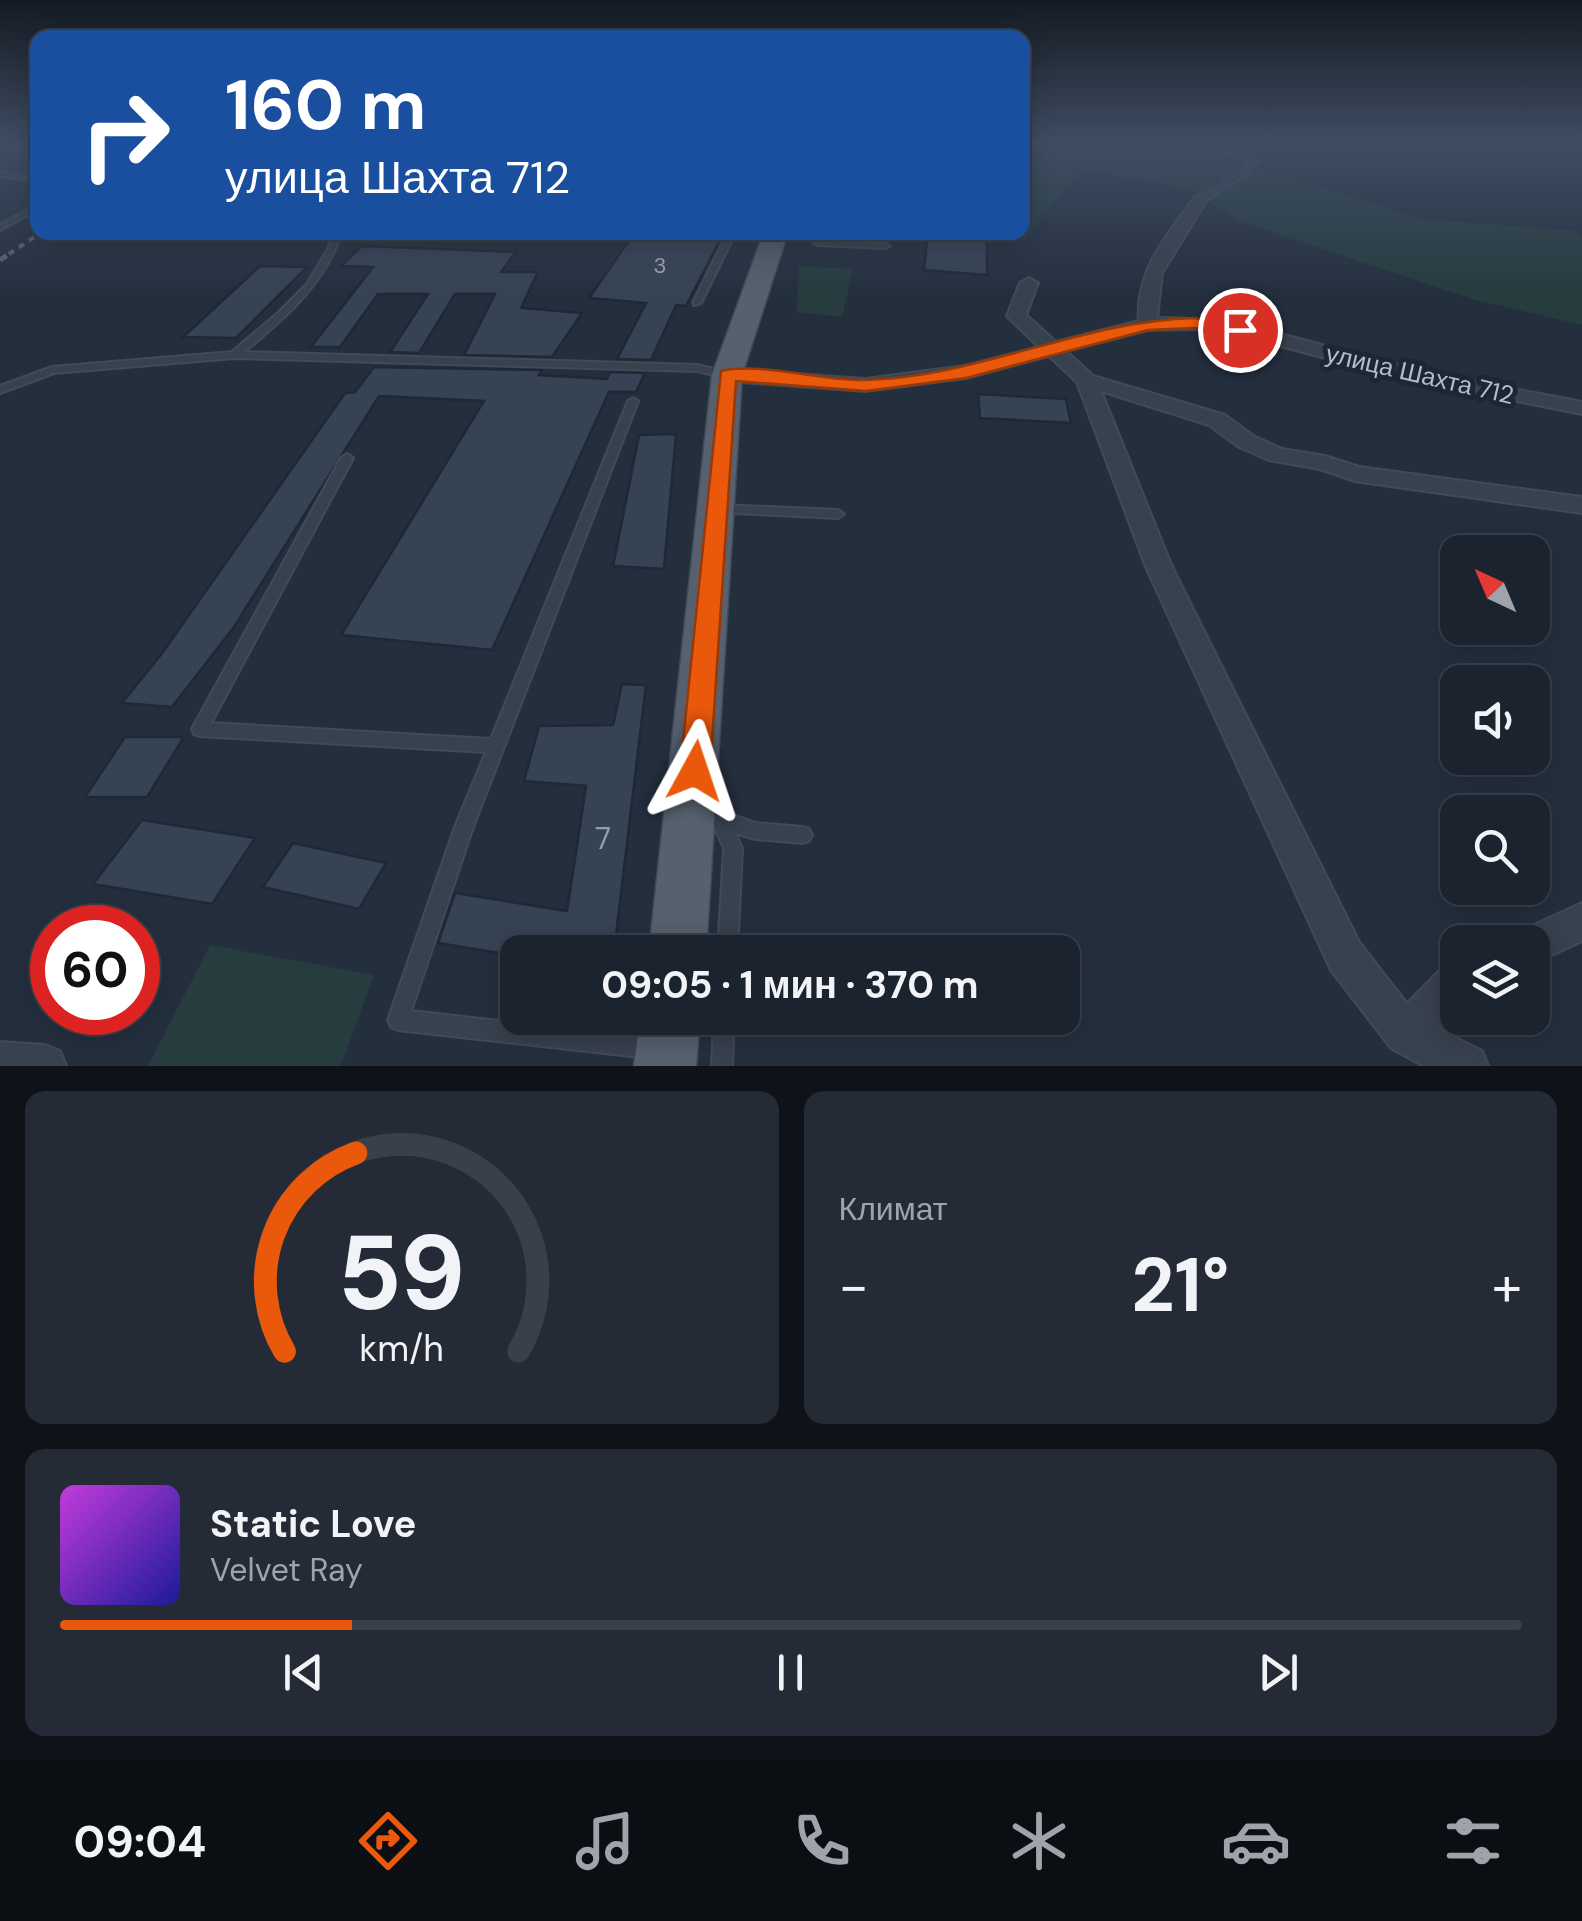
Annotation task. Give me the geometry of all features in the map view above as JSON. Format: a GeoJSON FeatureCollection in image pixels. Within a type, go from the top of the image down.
{"type":"FeatureCollection","features":[{"type":"Feature","properties":{"kind":"main road"},"geometry":{"type":"LineString","coordinates":[[680,935],[706,814],[717,509],[727,374],[773,240]]}},
{"type":"Feature","properties":{"kind":"street"},"geometry":{"type":"LineString","coordinates":[[1148,324],[1144,306],[1155,265],[1200,200]]}},
{"type":"Feature","properties":{"kind":"street"},"geometry":{"type":"LineString","coordinates":[[1029,283],[1016,316],[1086,380],[1218,420],[1247,442],[1277,455],[1325,463],[1355,474],[1582,504]]}},
{"type":"Feature","properties":{"kind":"street","name":"улица Шахта 712"},"geometry":{"type":"LineString","coordinates":[[727,374],[866,385],[966,372],[1054,352],[1148,324],[1194,323],[1240,330],[1396,372],[1582,408]]}},
{"type":"Feature","properties":{"kind":"street"},"geometry":{"type":"LineString","coordinates":[[1086,380],[1159,567],[1345,956],[1405,1034],[1466,1066]]}},
{"type":"Feature","properties":{"kind":"street"},"geometry":{"type":"LineString","coordinates":[[1550,937],[1582,922]]}},
{"type":"Feature","properties":{"kind":"street"},"geometry":{"type":"LineString","coordinates":[[1405,1034],[1440,998]]}},
{"type":"Feature","properties":{"kind":"street"},"geometry":{"type":"LineString","coordinates":[[0,1063],[44,1066]]}},
{"type":"Feature","properties":{"kind":"lane"},"geometry":{"type":"LineString","coordinates":[[1200,200],[1210,194]]}},
{"type":"Feature","properties":{"kind":"lane"},"geometry":{"type":"LineString","coordinates":[[0,228],[30,211]]}},
{"type":"Feature","properties":{"kind":"lane"},"geometry":{"type":"LineString","coordinates":[[235,356],[300,295],[331,259],[336,240]]}},
{"type":"Feature","properties":{"kind":"lane"},"geometry":{"type":"LineString","coordinates":[[697,303],[728,240]]}},
{"type":"Feature","properties":{"kind":"lane"},"geometry":{"type":"LineString","coordinates":[[819,240],[818,243],[886,246]]}},
{"type":"Feature","properties":{"kind":"lane"},"geometry":{"type":"LineString","coordinates":[[885,257],[886,240]]}},
{"type":"Feature","properties":{"kind":"lane"},"geometry":{"type":"LineString","coordinates":[[0,390],[52,370],[235,356],[697,368],[727,374]]}},
{"type":"Feature","properties":{"kind":"lane"},"geometry":{"type":"LineString","coordinates":[[633,401],[496,746],[398,1020],[681,1050],[701,1035]]}},
{"type":"Feature","properties":{"kind":"lane"},"geometry":{"type":"LineString","coordinates":[[347,458],[200,730],[496,746]]}},
{"type":"Feature","properties":{"kind":"lane"},"geometry":{"type":"LineString","coordinates":[[717,509],[838,514]]}},
{"type":"Feature","properties":{"kind":"lane"},"geometry":{"type":"LineString","coordinates":[[706,814],[755,831],[803,835]]}},
{"type":"Feature","properties":{"kind":"lane"},"geometry":{"type":"LineString","coordinates":[[706,814],[732,848],[729,935]]}},
{"type":"Feature","properties":{"kind":"green space"},"geometry":{"type":"Polygon","coordinates":[[[1030,194],[1062,194],[1030,234],[1030,194]]]}},
{"type":"Feature","properties":{"kind":"green space"},"geometry":{"type":"Polygon","coordinates":[[[1197,194],[1342,194],[1423,219],[1577,231],[1582,239],[1582,325],[1472,299],[1242,222],[1197,194]]]}},
{"type":"Feature","properties":{"kind":"green space"},"geometry":{"type":"Polygon","coordinates":[[[799,266],[853,269],[842,317],[797,312],[799,266]]]}},
{"type":"Feature","properties":{"kind":"green space"},"geometry":{"type":"Polygon","coordinates":[[[210,945],[374,975],[341,1066],[148,1066],[210,945]]]}},
{"type":"Feature","properties":{"kind":"building"},"geometry":{"type":"Polygon","coordinates":[[[629,240],[720,240],[686,306],[676,305],[651,360],[617,359],[646,303],[589,298],[629,240]]]}},
{"type":"Feature","properties":{"kind":"building"},"geometry":{"type":"Polygon","coordinates":[[[927,240],[987,240],[987,275],[924,270],[927,240]]]}},
{"type":"Feature","properties":{"kind":"building"},"geometry":{"type":"Polygon","coordinates":[[[362,246],[516,252],[501,272],[538,272],[521,308],[582,313],[552,357],[464,355],[495,294],[455,294],[419,353],[390,352],[428,294],[378,294],[340,347],[311,347],[373,267],[341,266],[362,246]]]}},
{"type":"Feature","properties":{"kind":"building"},"geometry":{"type":"Polygon","coordinates":[[[260,266],[307,267],[236,338],[183,337],[260,266]]]}},
{"type":"Feature","properties":{"kind":"building"},"geometry":{"type":"Polygon","coordinates":[[[374,367],[542,370],[539,375],[607,379],[610,372],[645,373],[636,392],[609,392],[492,650],[341,635],[484,401],[379,396],[234,627],[172,707],[122,703],[163,652],[345,393],[355,392],[374,367]]]}},
{"type":"Feature","properties":{"kind":"building"},"geometry":{"type":"Polygon","coordinates":[[[978,394],[1066,399],[1071,423],[980,418],[978,394]]]}},
{"type":"Feature","properties":{"kind":"building"},"geometry":{"type":"Polygon","coordinates":[[[676,434],[664,569],[613,566],[639,435],[676,434]]]}},
{"type":"Feature","properties":{"kind":"building"},"geometry":{"type":"Polygon","coordinates":[[[622,684],[646,685],[616,935],[500,935],[500,953],[438,943],[455,893],[567,911],[586,786],[524,781],[539,726],[613,725],[622,684]]]}},
{"type":"Feature","properties":{"kind":"building"},"geometry":{"type":"Polygon","coordinates":[[[125,737],[184,737],[147,797],[85,797],[125,737]]]}},
{"type":"Feature","properties":{"kind":"building"},"geometry":{"type":"Polygon","coordinates":[[[142,820],[255,838],[212,904],[93,884],[142,820]]]}},
{"type":"Feature","properties":{"kind":"building"},"geometry":{"type":"Polygon","coordinates":[[[293,843],[386,863],[359,909],[263,887],[293,843]]]}},
{"type":"Feature","properties":{"kind":"railway"},"geometry":{"type":"LineString","coordinates":[[0,260],[30,240]]}},
{"type":"Feature","properties":{"kind":"route"},"geometry":{"type":"LineString","coordinates":[[695,771],[727,374],[866,385],[966,372],[1054,352],[1148,324],[1194,323],[1240,330]]}}]}
